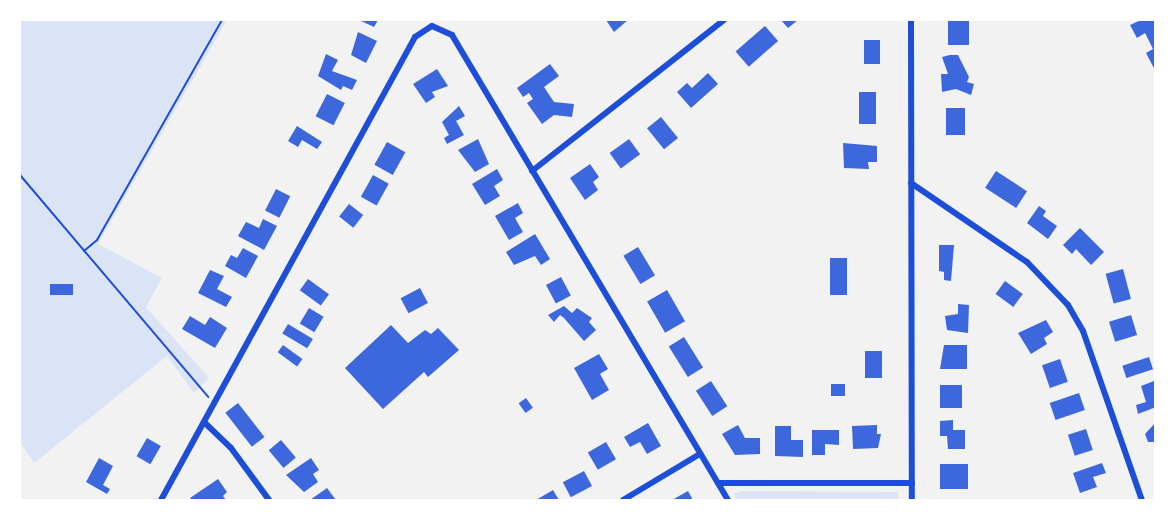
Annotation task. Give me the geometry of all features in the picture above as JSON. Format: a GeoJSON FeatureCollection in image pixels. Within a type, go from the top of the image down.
{"type":"FeatureCollection","features":[{"type":"Feature","properties":{"kind":"street"},"geometry":{"type":"LineString","coordinates":[[532,171],[724,20]]}},
{"type":"Feature","properties":{"kind":"street"},"geometry":{"type":"LineString","coordinates":[[911,20],[912,501]]}},
{"type":"Feature","properties":{"kind":"street"},"geometry":{"type":"LineString","coordinates":[[161,501],[415,38],[427,27],[446,30],[728,501]]}},
{"type":"Feature","properties":{"kind":"street"},"geometry":{"type":"LineString","coordinates":[[911,183],[1028,262],[1068,305],[1083,331],[1142,501]]}},
{"type":"Feature","properties":{"kind":"street"},"geometry":{"type":"LineString","coordinates":[[204,422],[231,448],[269,501]]}},
{"type":"Feature","properties":{"kind":"street"},"geometry":{"type":"LineString","coordinates":[[623,501],[700,454]]}},
{"type":"Feature","properties":{"kind":"street"},"geometry":{"type":"LineString","coordinates":[[718,483],[912,483]]}},
{"type":"Feature","properties":{"kind":"path"},"geometry":{"type":"LineString","coordinates":[[84,252],[97,240],[222,20]]}},
{"type":"Feature","properties":{"kind":"path"},"geometry":{"type":"LineString","coordinates":[[20,174],[214,403]]}},
{"type":"Feature","properties":{"kind":"shaded area"},"geometry":{"type":"Polygon","coordinates":[[[20,20],[227,20],[98,244],[162,278],[146,307],[209,378],[194,393],[167,356],[34,463],[20,442],[20,20]]]}},
{"type":"Feature","properties":{"kind":"shaded area"},"geometry":{"type":"Polygon","coordinates":[[[741,491],[898,492],[898,500],[736,500],[734,494],[741,491]]]}},
{"type":"Feature","properties":{"kind":"building"},"geometry":{"type":"Polygon","coordinates":[[[359,20],[378,20],[374,27],[359,20]]]}},
{"type":"Feature","properties":{"kind":"building"},"geometry":{"type":"Polygon","coordinates":[[[606,20],[628,20],[614,32],[606,20]]]}},
{"type":"Feature","properties":{"kind":"building"},"geometry":{"type":"Polygon","coordinates":[[[781,20],[798,20],[788,28],[781,20]]]}},
{"type":"Feature","properties":{"kind":"building"},"geometry":{"type":"Polygon","coordinates":[[[948,20],[969,20],[969,45],[948,45],[948,20]]]}},
{"type":"Feature","properties":{"kind":"building"},"geometry":{"type":"Polygon","coordinates":[[[1141,20],[1156,20],[1156,72],[1146,53],[1153,49],[1145,33],[1137,38],[1130,25],[1141,20]]]}},
{"type":"Feature","properties":{"kind":"building"},"geometry":{"type":"Polygon","coordinates":[[[765,26],[778,41],[749,67],[736,52],[765,26]]]}},
{"type":"Feature","properties":{"kind":"building"},"geometry":{"type":"Polygon","coordinates":[[[358,32],[377,41],[366,63],[351,55],[358,32]]]}},
{"type":"Feature","properties":{"kind":"building"},"geometry":{"type":"Polygon","coordinates":[[[864,40],[880,40],[880,64],[864,64],[864,40]]]}},
{"type":"Feature","properties":{"kind":"building"},"geometry":{"type":"Polygon","coordinates":[[[326,54],[338,60],[332,71],[357,80],[352,90],[343,86],[341,90],[318,76],[326,54]]]}},
{"type":"Feature","properties":{"kind":"building"},"geometry":{"type":"Polygon","coordinates":[[[958,55],[969,77],[967,82],[974,84],[971,95],[956,89],[942,92],[941,74],[948,74],[942,57],[958,55]]]}},
{"type":"Feature","properties":{"kind":"building"},"geometry":{"type":"Polygon","coordinates":[[[550,64],[559,76],[544,87],[554,102],[574,104],[572,117],[554,115],[542,124],[527,103],[533,99],[529,93],[523,97],[517,88],[550,64]]]}},
{"type":"Feature","properties":{"kind":"building"},"geometry":{"type":"Polygon","coordinates":[[[437,69],[448,86],[432,92],[435,97],[426,103],[413,84],[437,69]]]}},
{"type":"Feature","properties":{"kind":"building"},"geometry":{"type":"Polygon","coordinates":[[[708,73],[718,84],[691,108],[677,92],[687,83],[692,88],[708,73]]]}},
{"type":"Feature","properties":{"kind":"building"},"geometry":{"type":"Polygon","coordinates":[[[859,92],[876,92],[876,124],[859,124],[859,92]]]}},
{"type":"Feature","properties":{"kind":"building"},"geometry":{"type":"Polygon","coordinates":[[[327,94],[345,103],[333,125],[316,116],[327,94]]]}},
{"type":"Feature","properties":{"kind":"building"},"geometry":{"type":"Polygon","coordinates":[[[459,106],[465,116],[456,121],[464,135],[447,144],[444,138],[449,135],[442,122],[459,106]]]}},
{"type":"Feature","properties":{"kind":"building"},"geometry":{"type":"Polygon","coordinates":[[[946,108],[965,108],[965,135],[946,135],[946,108]]]}},
{"type":"Feature","properties":{"kind":"building"},"geometry":{"type":"Polygon","coordinates":[[[661,117],[678,138],[664,149],[647,128],[661,117]]]}},
{"type":"Feature","properties":{"kind":"building"},"geometry":{"type":"Polygon","coordinates":[[[297,126],[322,142],[317,149],[302,140],[298,147],[288,141],[297,126]]]}},
{"type":"Feature","properties":{"kind":"building"},"geometry":{"type":"Polygon","coordinates":[[[478,139],[489,164],[475,172],[458,150],[478,139]]]}},
{"type":"Feature","properties":{"kind":"building"},"geometry":{"type":"Polygon","coordinates":[[[629,139],[640,154],[621,168],[610,153],[629,139]]]}},
{"type":"Feature","properties":{"kind":"building"},"geometry":{"type":"Polygon","coordinates":[[[387,142],[405,152],[393,175],[374,165],[387,142]]]}},
{"type":"Feature","properties":{"kind":"building"},"geometry":{"type":"Polygon","coordinates":[[[843,143],[877,146],[877,162],[868,162],[869,169],[844,168],[843,143]]]}},
{"type":"Feature","properties":{"kind":"building"},"geometry":{"type":"Polygon","coordinates":[[[590,164],[599,177],[593,182],[598,190],[585,200],[570,178],[590,164]]]}},
{"type":"Feature","properties":{"kind":"building"},"geometry":{"type":"Polygon","coordinates":[[[497,169],[503,180],[494,186],[500,196],[485,205],[472,184],[497,169]]]}},
{"type":"Feature","properties":{"kind":"building"},"geometry":{"type":"Polygon","coordinates":[[[996,171],[1027,191],[1016,208],[985,188],[996,171]]]}},
{"type":"Feature","properties":{"kind":"building"},"geometry":{"type":"Polygon","coordinates":[[[373,175],[389,184],[377,206],[361,197],[373,175]]]}},
{"type":"Feature","properties":{"kind":"building"},"geometry":{"type":"Polygon","coordinates":[[[276,189],[290,196],[279,218],[265,210],[276,189]]]}},
{"type":"Feature","properties":{"kind":"building"},"geometry":{"type":"Polygon","coordinates":[[[518,203],[523,213],[515,218],[523,232],[509,240],[495,216],[518,203]]]}},
{"type":"Feature","properties":{"kind":"building"},"geometry":{"type":"Polygon","coordinates":[[[349,204],[363,215],[353,228],[339,217],[349,204]]]}},
{"type":"Feature","properties":{"kind":"building"},"geometry":{"type":"Polygon","coordinates":[[[1039,206],[1046,211],[1043,216],[1057,226],[1048,239],[1027,223],[1039,206]]]}},
{"type":"Feature","properties":{"kind":"building"},"geometry":{"type":"Polygon","coordinates":[[[263,219],[277,226],[264,250],[238,236],[246,222],[259,228],[263,219]]]}},
{"type":"Feature","properties":{"kind":"building"},"geometry":{"type":"Polygon","coordinates":[[[1080,228],[1104,252],[1091,265],[1076,249],[1072,254],[1063,245],[1080,228]]]}},
{"type":"Feature","properties":{"kind":"building"},"geometry":{"type":"Polygon","coordinates":[[[535,234],[550,259],[541,265],[535,256],[514,265],[506,252],[535,234]]]}},
{"type":"Feature","properties":{"kind":"building"},"geometry":{"type":"Polygon","coordinates":[[[939,245],[954,245],[951,281],[944,280],[944,272],[939,271],[939,245]]]}},
{"type":"Feature","properties":{"kind":"building"},"geometry":{"type":"Polygon","coordinates":[[[638,247],[655,275],[640,284],[623,256],[638,247]]]}},
{"type":"Feature","properties":{"kind":"building"},"geometry":{"type":"Polygon","coordinates":[[[243,248],[258,256],[246,278],[225,266],[231,255],[237,258],[243,248]]]}},
{"type":"Feature","properties":{"kind":"building"},"geometry":{"type":"Polygon","coordinates":[[[830,258],[847,258],[847,295],[830,295],[830,258]]]}},
{"type":"Feature","properties":{"kind":"building"},"geometry":{"type":"Polygon","coordinates":[[[1123,269],[1131,299],[1114,304],[1106,274],[1123,269]]]}},
{"type":"Feature","properties":{"kind":"building"},"geometry":{"type":"Polygon","coordinates":[[[210,270],[224,276],[217,289],[232,297],[226,307],[198,293],[210,270]]]}},
{"type":"Feature","properties":{"kind":"building"},"geometry":{"type":"Polygon","coordinates":[[[561,277],[571,296],[556,304],[546,285],[561,277]]]}},
{"type":"Feature","properties":{"kind":"building"},"geometry":{"type":"Polygon","coordinates":[[[308,279],[329,294],[321,306],[300,290],[308,279]]]}},
{"type":"Feature","properties":{"kind":"building"},"geometry":{"type":"Polygon","coordinates":[[[1005,281],[1023,294],[1013,307],[996,294],[1005,281]]]}},
{"type":"Feature","properties":{"kind":"building"},"geometry":{"type":"Polygon","coordinates":[[[50,284],[73,284],[73,295],[50,295],[50,284]]]}},
{"type":"Feature","properties":{"kind":"building"},"geometry":{"type":"Polygon","coordinates":[[[420,288],[428,303],[409,313],[401,298],[420,288]]]}},
{"type":"Feature","properties":{"kind":"building"},"geometry":{"type":"Polygon","coordinates":[[[667,290],[685,321],[665,333],[647,302],[667,290]]]}},
{"type":"Feature","properties":{"kind":"building"},"geometry":{"type":"Polygon","coordinates":[[[958,304],[969,305],[968,333],[947,330],[945,316],[958,314],[958,304]]]}},
{"type":"Feature","properties":{"kind":"building"},"geometry":{"type":"Polygon","coordinates":[[[564,306],[572,313],[577,308],[592,318],[589,322],[596,330],[584,341],[560,315],[554,322],[548,315],[564,306]]]}},
{"type":"Feature","properties":{"kind":"building"},"geometry":{"type":"Polygon","coordinates":[[[309,308],[324,317],[314,332],[300,323],[309,308]]]}},
{"type":"Feature","properties":{"kind":"building"},"geometry":{"type":"Polygon","coordinates":[[[1131,315],[1137,335],[1115,342],[1109,322],[1131,315]]]}},
{"type":"Feature","properties":{"kind":"building"},"geometry":{"type":"Polygon","coordinates":[[[190,316],[205,325],[210,317],[227,328],[215,348],[182,329],[190,316]]]}},
{"type":"Feature","properties":{"kind":"building"},"geometry":{"type":"Polygon","coordinates":[[[1046,320],[1053,332],[1044,338],[1047,344],[1031,354],[1018,333],[1046,320]]]}},
{"type":"Feature","properties":{"kind":"building"},"geometry":{"type":"Polygon","coordinates":[[[288,324],[313,339],[307,348],[282,333],[288,324]]]}},
{"type":"Feature","properties":{"kind":"building"},"geometry":{"type":"Polygon","coordinates":[[[391,325],[408,343],[425,330],[431,334],[438,328],[459,350],[428,377],[424,372],[383,409],[345,368],[391,325]]]}},
{"type":"Feature","properties":{"kind":"building"},"geometry":{"type":"Polygon","coordinates":[[[684,337],[703,368],[688,377],[669,347],[684,337]]]}},
{"type":"Feature","properties":{"kind":"building"},"geometry":{"type":"Polygon","coordinates":[[[283,345],[302,359],[297,366],[278,352],[283,345]]]}},
{"type":"Feature","properties":{"kind":"building"},"geometry":{"type":"Polygon","coordinates":[[[944,345],[967,345],[967,369],[940,369],[944,345]]]}},
{"type":"Feature","properties":{"kind":"building"},"geometry":{"type":"Polygon","coordinates":[[[865,351],[882,351],[882,378],[865,378],[865,351]]]}},
{"type":"Feature","properties":{"kind":"building"},"geometry":{"type":"Polygon","coordinates":[[[599,354],[608,369],[600,374],[609,390],[592,400],[574,368],[599,354]]]}},
{"type":"Feature","properties":{"kind":"building"},"geometry":{"type":"Polygon","coordinates":[[[1149,357],[1153,369],[1126,378],[1122,366],[1149,357]]]}},
{"type":"Feature","properties":{"kind":"building"},"geometry":{"type":"Polygon","coordinates":[[[1060,359],[1068,382],[1050,388],[1042,365],[1060,359]]]}},
{"type":"Feature","properties":{"kind":"building"},"geometry":{"type":"Polygon","coordinates":[[[711,381],[727,406],[712,416],[696,391],[711,381]]]}},
{"type":"Feature","properties":{"kind":"building"},"geometry":{"type":"Polygon","coordinates":[[[1154,381],[1156,407],[1138,414],[1136,405],[1146,402],[1141,386],[1154,381]]]}},
{"type":"Feature","properties":{"kind":"building"},"geometry":{"type":"Polygon","coordinates":[[[831,384],[845,384],[845,396],[831,396],[831,384]]]}},
{"type":"Feature","properties":{"kind":"building"},"geometry":{"type":"Polygon","coordinates":[[[940,385],[962,385],[962,408],[940,408],[940,385]]]}},
{"type":"Feature","properties":{"kind":"building"},"geometry":{"type":"Polygon","coordinates":[[[1079,393],[1085,410],[1056,420],[1050,403],[1079,393]]]}},
{"type":"Feature","properties":{"kind":"building"},"geometry":{"type":"Polygon","coordinates":[[[526,398],[533,408],[526,413],[519,403],[526,398]]]}},
{"type":"Feature","properties":{"kind":"building"},"geometry":{"type":"Polygon","coordinates":[[[238,403],[264,437],[252,447],[225,413],[238,403]]]}},
{"type":"Feature","properties":{"kind":"building"},"geometry":{"type":"Polygon","coordinates":[[[953,420],[953,430],[965,430],[965,449],[948,449],[947,436],[940,436],[940,421],[953,420]]]}},
{"type":"Feature","properties":{"kind":"building"},"geometry":{"type":"Polygon","coordinates":[[[1156,422],[1156,442],[1148,442],[1145,434],[1156,422]]]}},
{"type":"Feature","properties":{"kind":"building"},"geometry":{"type":"Polygon","coordinates":[[[648,423],[661,446],[647,454],[640,442],[630,447],[624,437],[648,423]]]}},
{"type":"Feature","properties":{"kind":"building"},"geometry":{"type":"Polygon","coordinates":[[[738,425],[745,438],[760,438],[760,454],[735,455],[722,434],[738,425]]]}},
{"type":"Feature","properties":{"kind":"building"},"geometry":{"type":"Polygon","coordinates":[[[877,425],[877,434],[881,434],[878,448],[853,449],[852,426],[877,425]]]}},
{"type":"Feature","properties":{"kind":"building"},"geometry":{"type":"Polygon","coordinates":[[[775,426],[791,426],[791,440],[803,440],[803,457],[775,456],[775,426]]]}},
{"type":"Feature","properties":{"kind":"building"},"geometry":{"type":"Polygon","coordinates":[[[1086,429],[1093,450],[1075,456],[1068,435],[1086,429]]]}},
{"type":"Feature","properties":{"kind":"building"},"geometry":{"type":"Polygon","coordinates":[[[812,430],[839,430],[839,445],[825,444],[825,455],[812,455],[812,430]]]}},
{"type":"Feature","properties":{"kind":"building"},"geometry":{"type":"Polygon","coordinates":[[[147,438],[161,446],[150,464],[136,456],[147,438]]]}},
{"type":"Feature","properties":{"kind":"building"},"geometry":{"type":"Polygon","coordinates":[[[281,440],[296,458],[284,468],[269,450],[281,440]]]}},
{"type":"Feature","properties":{"kind":"building"},"geometry":{"type":"Polygon","coordinates":[[[606,442],[616,459],[598,470],[588,453],[606,442]]]}},
{"type":"Feature","properties":{"kind":"building"},"geometry":{"type":"Polygon","coordinates":[[[99,458],[113,466],[103,485],[110,489],[107,494],[86,482],[99,458]]]}},
{"type":"Feature","properties":{"kind":"building"},"geometry":{"type":"Polygon","coordinates":[[[311,458],[319,470],[313,474],[318,482],[304,492],[286,475],[311,458]]]}},
{"type":"Feature","properties":{"kind":"building"},"geometry":{"type":"Polygon","coordinates":[[[1102,463],[1106,473],[1093,477],[1097,487],[1080,493],[1073,473],[1102,463]]]}},
{"type":"Feature","properties":{"kind":"building"},"geometry":{"type":"Polygon","coordinates":[[[940,464],[968,464],[968,489],[940,489],[940,464]]]}},
{"type":"Feature","properties":{"kind":"building"},"geometry":{"type":"Polygon","coordinates":[[[584,471],[592,486],[571,497],[563,482],[584,471]]]}},
{"type":"Feature","properties":{"kind":"building"},"geometry":{"type":"Polygon","coordinates":[[[218,479],[227,492],[223,496],[226,500],[192,500],[190,498],[218,479]]]}},
{"type":"Feature","properties":{"kind":"building"},"geometry":{"type":"Polygon","coordinates":[[[327,488],[336,500],[310,500],[327,488]]]}},
{"type":"Feature","properties":{"kind":"building"},"geometry":{"type":"Polygon","coordinates":[[[553,490],[559,500],[536,500],[553,490]]]}},
{"type":"Feature","properties":{"kind":"building"},"geometry":{"type":"Polygon","coordinates":[[[688,491],[693,500],[672,500],[688,491]]]}}]}
